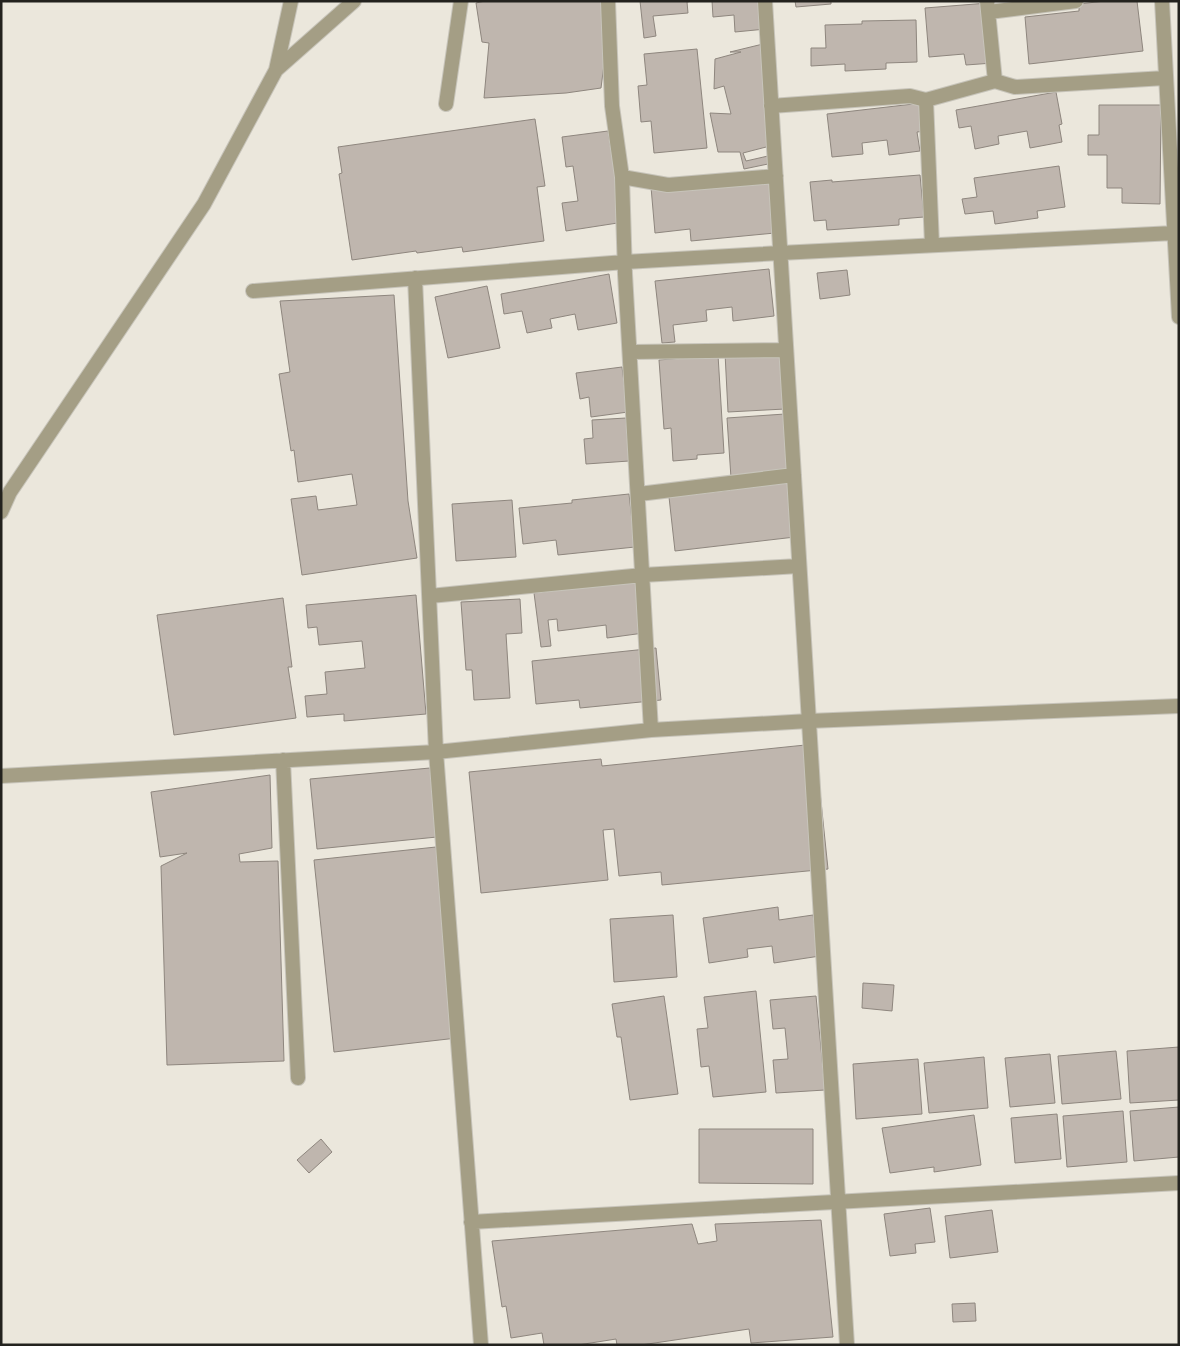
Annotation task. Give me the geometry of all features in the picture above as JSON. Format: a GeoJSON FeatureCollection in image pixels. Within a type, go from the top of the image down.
{"type":"FeatureCollection","features":[{"type":"Feature","properties":{"kind":"street"},"geometry":{"type":"LineString","coordinates":[[1,512],[10,492],[204,204],[276,70],[291,1]]}},
{"type":"Feature","properties":{"kind":"street"},"geometry":{"type":"LineString","coordinates":[[276,70],[354,1]]}},
{"type":"Feature","properties":{"kind":"street"},"geometry":{"type":"LineString","coordinates":[[446,104],[461,1]]}},
{"type":"Feature","properties":{"kind":"street"},"geometry":{"type":"LineString","coordinates":[[608,1],[612,106],[622,177],[650,730]]}},
{"type":"Feature","properties":{"kind":"street"},"geometry":{"type":"LineString","coordinates":[[765,1],[847,1345]]}},
{"type":"Feature","properties":{"kind":"street"},"geometry":{"type":"LineString","coordinates":[[995,82],[988,7],[1076,1]]}},
{"type":"Feature","properties":{"kind":"street"},"geometry":{"type":"LineString","coordinates":[[1162,1],[1179,317]]}},
{"type":"Feature","properties":{"kind":"street"},"geometry":{"type":"LineString","coordinates":[[771,106],[910,96],[926,100],[995,82],[1015,87],[1165,78]]}},
{"type":"Feature","properties":{"kind":"street"},"geometry":{"type":"LineString","coordinates":[[926,100],[932,245]]}},
{"type":"Feature","properties":{"kind":"street"},"geometry":{"type":"LineString","coordinates":[[622,177],[668,184],[776,176]]}},
{"type":"Feature","properties":{"kind":"street"},"geometry":{"type":"LineString","coordinates":[[253,291],[780,252],[1174,233]]}},
{"type":"Feature","properties":{"kind":"street"},"geometry":{"type":"LineString","coordinates":[[415,278],[436,752],[481,1345]]}},
{"type":"Feature","properties":{"kind":"street"},"geometry":{"type":"LineString","coordinates":[[630,352],[786,350]]}},
{"type":"Feature","properties":{"kind":"street"},"geometry":{"type":"LineString","coordinates":[[639,494],[794,474]]}},
{"type":"Feature","properties":{"kind":"street"},"geometry":{"type":"LineString","coordinates":[[430,596],[643,574],[799,566]]}},
{"type":"Feature","properties":{"kind":"street"},"geometry":{"type":"LineString","coordinates":[[1,776],[436,752],[650,730],[1179,706]]}},
{"type":"Feature","properties":{"kind":"street"},"geometry":{"type":"LineString","coordinates":[[283,760],[298,1078]]}},
{"type":"Feature","properties":{"kind":"street"},"geometry":{"type":"LineString","coordinates":[[471,1222],[1179,1183]]}},
{"type":"Feature","properties":{"kind":"building"},"geometry":{"type":"Polygon","coordinates":[[[485,1],[605,1],[605,56],[601,88],[566,93],[484,98],[489,43],[482,42],[476,3],[485,1]]]}},
{"type":"Feature","properties":{"kind":"building"},"geometry":{"type":"Polygon","coordinates":[[[640,1],[692,1],[687,2],[688,13],[653,16],[656,36],[644,38],[640,1]]]}},
{"type":"Feature","properties":{"kind":"building"},"geometry":{"type":"Polygon","coordinates":[[[712,1],[764,1],[766,29],[735,32],[734,15],[713,17],[712,1]]]}},
{"type":"Feature","properties":{"kind":"building"},"geometry":{"type":"Polygon","coordinates":[[[795,1],[831,1],[831,4],[796,7],[795,1]]]}},
{"type":"Feature","properties":{"kind":"building"},"geometry":{"type":"Polygon","coordinates":[[[1105,1],[1137,1],[1143,51],[1029,64],[1025,17],[1079,11],[1079,4],[1105,1]]]}},
{"type":"Feature","properties":{"kind":"building"},"geometry":{"type":"Polygon","coordinates":[[[988,3],[993,63],[966,65],[964,54],[929,57],[925,8],[988,3]]]}},
{"type":"Feature","properties":{"kind":"building"},"geometry":{"type":"Polygon","coordinates":[[[916,20],[917,62],[886,63],[886,69],[845,71],[845,64],[811,66],[811,48],[826,48],[825,25],[862,24],[862,21],[916,20]]]}},
{"type":"Feature","properties":{"kind":"building"},"geometry":{"type":"Polygon","coordinates":[[[763,44],[770,146],[743,153],[746,161],[768,156],[768,164],[744,169],[740,152],[718,152],[710,113],[731,114],[724,86],[714,89],[715,59],[741,52],[730,52],[763,44]]]}},
{"type":"Feature","properties":{"kind":"building"},"geometry":{"type":"Polygon","coordinates":[[[697,49],[707,148],[654,153],[651,121],[641,122],[638,86],[647,85],[644,54],[697,49]]]}},
{"type":"Feature","properties":{"kind":"building"},"geometry":{"type":"Polygon","coordinates":[[[1056,92],[1062,124],[1059,125],[1062,142],[1030,148],[1027,131],[998,136],[999,144],[975,149],[971,126],[959,128],[956,110],[1056,92]]]}},
{"type":"Feature","properties":{"kind":"building"},"geometry":{"type":"Polygon","coordinates":[[[922,103],[926,131],[917,132],[920,151],[889,155],[887,140],[862,143],[863,154],[832,157],[827,114],[922,103]]]}},
{"type":"Feature","properties":{"kind":"building"},"geometry":{"type":"Polygon","coordinates":[[[1099,105],[1161,105],[1160,204],[1122,203],[1122,188],[1107,188],[1107,155],[1088,155],[1088,135],[1099,135],[1099,105]]]}},
{"type":"Feature","properties":{"kind":"building"},"geometry":{"type":"Polygon","coordinates":[[[535,119],[545,186],[537,187],[544,241],[463,252],[462,247],[352,260],[339,174],[342,173],[338,147],[535,119]]]}},
{"type":"Feature","properties":{"kind":"building"},"geometry":{"type":"Polygon","coordinates":[[[608,131],[613,161],[615,161],[624,222],[566,231],[562,203],[578,201],[573,166],[566,167],[562,137],[608,131]]]}},
{"type":"Feature","properties":{"kind":"building"},"geometry":{"type":"Polygon","coordinates":[[[1059,166],[1065,207],[1037,211],[1038,218],[995,224],[993,211],[965,214],[962,199],[977,197],[974,178],[1059,166]]]}},
{"type":"Feature","properties":{"kind":"building"},"geometry":{"type":"Polygon","coordinates":[[[920,175],[924,217],[899,219],[899,225],[827,230],[826,220],[814,221],[810,182],[920,175]]]}},
{"type":"Feature","properties":{"kind":"building"},"geometry":{"type":"Polygon","coordinates":[[[770,176],[775,233],[691,241],[690,229],[655,233],[651,187],[770,176]]]}},
{"type":"Feature","properties":{"kind":"building"},"geometry":{"type":"Polygon","coordinates":[[[769,269],[774,316],[733,321],[732,307],[706,310],[707,321],[673,325],[675,342],[662,343],[655,281],[769,269]]]}},
{"type":"Feature","properties":{"kind":"building"},"geometry":{"type":"Polygon","coordinates":[[[847,270],[850,295],[820,299],[817,273],[847,270]]]}},
{"type":"Feature","properties":{"kind":"building"},"geometry":{"type":"Polygon","coordinates":[[[609,274],[617,323],[578,330],[575,314],[550,319],[552,328],[527,333],[522,311],[504,314],[501,294],[609,274]]]}},
{"type":"Feature","properties":{"kind":"building"},"geometry":{"type":"Polygon","coordinates":[[[487,286],[500,348],[448,358],[435,297],[487,286]]]}},
{"type":"Feature","properties":{"kind":"building"},"geometry":{"type":"Polygon","coordinates":[[[394,295],[408,501],[417,558],[302,575],[291,499],[316,496],[318,510],[357,505],[352,474],[298,482],[294,450],[291,451],[279,374],[290,372],[280,301],[394,295]]]}},
{"type":"Feature","properties":{"kind":"building"},"geometry":{"type":"Polygon","coordinates":[[[783,351],[785,409],[728,412],[725,353],[783,351]]]}},
{"type":"Feature","properties":{"kind":"building"},"geometry":{"type":"Polygon","coordinates":[[[718,355],[724,453],[697,455],[697,459],[673,461],[671,428],[664,429],[659,360],[718,355]]]}},
{"type":"Feature","properties":{"kind":"building"},"geometry":{"type":"Polygon","coordinates":[[[622,367],[628,412],[591,417],[589,397],[580,399],[576,373],[622,367]]]}},
{"type":"Feature","properties":{"kind":"building"},"geometry":{"type":"Polygon","coordinates":[[[785,414],[789,473],[731,478],[727,418],[785,414]]]}},
{"type":"Feature","properties":{"kind":"building"},"geometry":{"type":"Polygon","coordinates":[[[626,418],[629,461],[586,464],[584,439],[593,438],[592,420],[626,418]]]}},
{"type":"Feature","properties":{"kind":"building"},"geometry":{"type":"Polygon","coordinates":[[[788,478],[795,537],[675,551],[669,497],[731,490],[730,485],[788,478]]]}},
{"type":"Feature","properties":{"kind":"building"},"geometry":{"type":"Polygon","coordinates":[[[629,494],[635,547],[558,555],[556,540],[523,544],[519,508],[572,503],[572,500],[629,494]]]}},
{"type":"Feature","properties":{"kind":"building"},"geometry":{"type":"Polygon","coordinates":[[[512,500],[516,557],[456,561],[452,504],[512,500]]]}},
{"type":"Feature","properties":{"kind":"building"},"geometry":{"type":"Polygon","coordinates":[[[645,580],[651,632],[607,638],[606,625],[558,631],[557,619],[548,620],[551,646],[541,647],[534,593],[645,580]]]}},
{"type":"Feature","properties":{"kind":"building"},"geometry":{"type":"Polygon","coordinates":[[[416,595],[426,714],[344,721],[344,714],[307,717],[305,696],[327,694],[325,672],[365,668],[362,641],[319,645],[317,627],[308,628],[306,605],[416,595]]]}},
{"type":"Feature","properties":{"kind":"building"},"geometry":{"type":"Polygon","coordinates":[[[283,598],[292,667],[288,667],[296,718],[174,735],[157,615],[283,598]]]}},
{"type":"Feature","properties":{"kind":"building"},"geometry":{"type":"Polygon","coordinates":[[[520,599],[522,633],[506,634],[510,698],[474,700],[472,670],[466,670],[461,602],[520,599]]]}},
{"type":"Feature","properties":{"kind":"building"},"geometry":{"type":"Polygon","coordinates":[[[656,648],[661,700],[580,708],[579,700],[536,704],[532,661],[656,648]]]}},
{"type":"Feature","properties":{"kind":"building"},"geometry":{"type":"Polygon","coordinates":[[[815,744],[828,869],[662,885],[661,872],[619,876],[614,829],[603,830],[608,880],[481,893],[469,772],[601,759],[602,766],[815,744]]]}},
{"type":"Feature","properties":{"kind":"building"},"geometry":{"type":"Polygon","coordinates":[[[430,768],[437,837],[317,849],[310,779],[430,768]]]}},
{"type":"Feature","properties":{"kind":"building"},"geometry":{"type":"Polygon","coordinates":[[[270,775],[272,848],[239,854],[240,862],[278,861],[284,1061],[167,1065],[161,866],[187,853],[160,857],[151,792],[270,775]]]}},
{"type":"Feature","properties":{"kind":"building"},"geometry":{"type":"Polygon","coordinates":[[[436,847],[457,1038],[334,1052],[314,860],[436,847]]]}},
{"type":"Feature","properties":{"kind":"building"},"geometry":{"type":"Polygon","coordinates":[[[778,907],[779,920],[813,915],[820,956],[774,963],[772,946],[747,949],[748,957],[709,963],[703,918],[778,907]]]}},
{"type":"Feature","properties":{"kind":"building"},"geometry":{"type":"Polygon","coordinates":[[[673,915],[677,977],[614,982],[610,919],[673,915]]]}},
{"type":"Feature","properties":{"kind":"building"},"geometry":{"type":"Polygon","coordinates":[[[863,983],[894,985],[892,1011],[862,1008],[863,983]]]}},
{"type":"Feature","properties":{"kind":"building"},"geometry":{"type":"Polygon","coordinates":[[[756,991],[766,1092],[713,1097],[709,1066],[701,1067],[697,1029],[708,1028],[704,997],[756,991]]]}},
{"type":"Feature","properties":{"kind":"building"},"geometry":{"type":"Polygon","coordinates":[[[664,996],[678,1094],[630,1100],[621,1037],[617,1037],[612,1004],[664,996]]]}},
{"type":"Feature","properties":{"kind":"building"},"geometry":{"type":"Polygon","coordinates":[[[816,996],[825,1090],[776,1093],[773,1060],[788,1059],[785,1028],[773,1029],[770,1000],[816,996]]]}},
{"type":"Feature","properties":{"kind":"building"},"geometry":{"type":"Polygon","coordinates":[[[1179,1047],[1179,1100],[1130,1103],[1127,1051],[1179,1047]]]}},
{"type":"Feature","properties":{"kind":"building"},"geometry":{"type":"Polygon","coordinates":[[[1116,1051],[1121,1099],[1062,1104],[1058,1056],[1116,1051]]]}},
{"type":"Feature","properties":{"kind":"building"},"geometry":{"type":"Polygon","coordinates":[[[1050,1054],[1055,1103],[1010,1107],[1005,1058],[1050,1054]]]}},
{"type":"Feature","properties":{"kind":"building"},"geometry":{"type":"Polygon","coordinates":[[[984,1057],[988,1108],[929,1113],[924,1063],[984,1057]]]}},
{"type":"Feature","properties":{"kind":"building"},"geometry":{"type":"Polygon","coordinates":[[[918,1059],[922,1114],[856,1119],[853,1064],[918,1059]]]}},
{"type":"Feature","properties":{"kind":"building"},"geometry":{"type":"Polygon","coordinates":[[[1179,1107],[1179,1157],[1134,1161],[1130,1111],[1179,1107]]]}},
{"type":"Feature","properties":{"kind":"building"},"geometry":{"type":"Polygon","coordinates":[[[1123,1111],[1127,1162],[1067,1167],[1063,1116],[1123,1111]]]}},
{"type":"Feature","properties":{"kind":"building"},"geometry":{"type":"Polygon","coordinates":[[[1057,1114],[1061,1159],[1015,1163],[1011,1118],[1057,1114]]]}},
{"type":"Feature","properties":{"kind":"building"},"geometry":{"type":"Polygon","coordinates":[[[974,1115],[981,1165],[934,1172],[934,1167],[890,1173],[882,1128],[974,1115]]]}},
{"type":"Feature","properties":{"kind":"building"},"geometry":{"type":"Polygon","coordinates":[[[699,1129],[813,1129],[813,1184],[699,1183],[699,1129]]]}},
{"type":"Feature","properties":{"kind":"building"},"geometry":{"type":"Polygon","coordinates":[[[321,1139],[332,1152],[309,1173],[297,1160],[321,1139]]]}},
{"type":"Feature","properties":{"kind":"building"},"geometry":{"type":"Polygon","coordinates":[[[930,1208],[935,1242],[915,1244],[916,1253],[890,1256],[884,1214],[930,1208]]]}},
{"type":"Feature","properties":{"kind":"building"},"geometry":{"type":"Polygon","coordinates":[[[992,1210],[998,1252],[950,1258],[945,1216],[992,1210]]]}},
{"type":"Feature","properties":{"kind":"building"},"geometry":{"type":"Polygon","coordinates":[[[821,1220],[833,1337],[751,1343],[749,1329],[641,1345],[617,1345],[616,1339],[578,1345],[544,1345],[542,1333],[511,1338],[506,1306],[502,1307],[492,1241],[692,1224],[698,1244],[717,1241],[715,1224],[821,1220]]]}},
{"type":"Feature","properties":{"kind":"building"},"geometry":{"type":"Polygon","coordinates":[[[975,1303],[976,1321],[953,1322],[952,1304],[975,1303]]]}}]}
